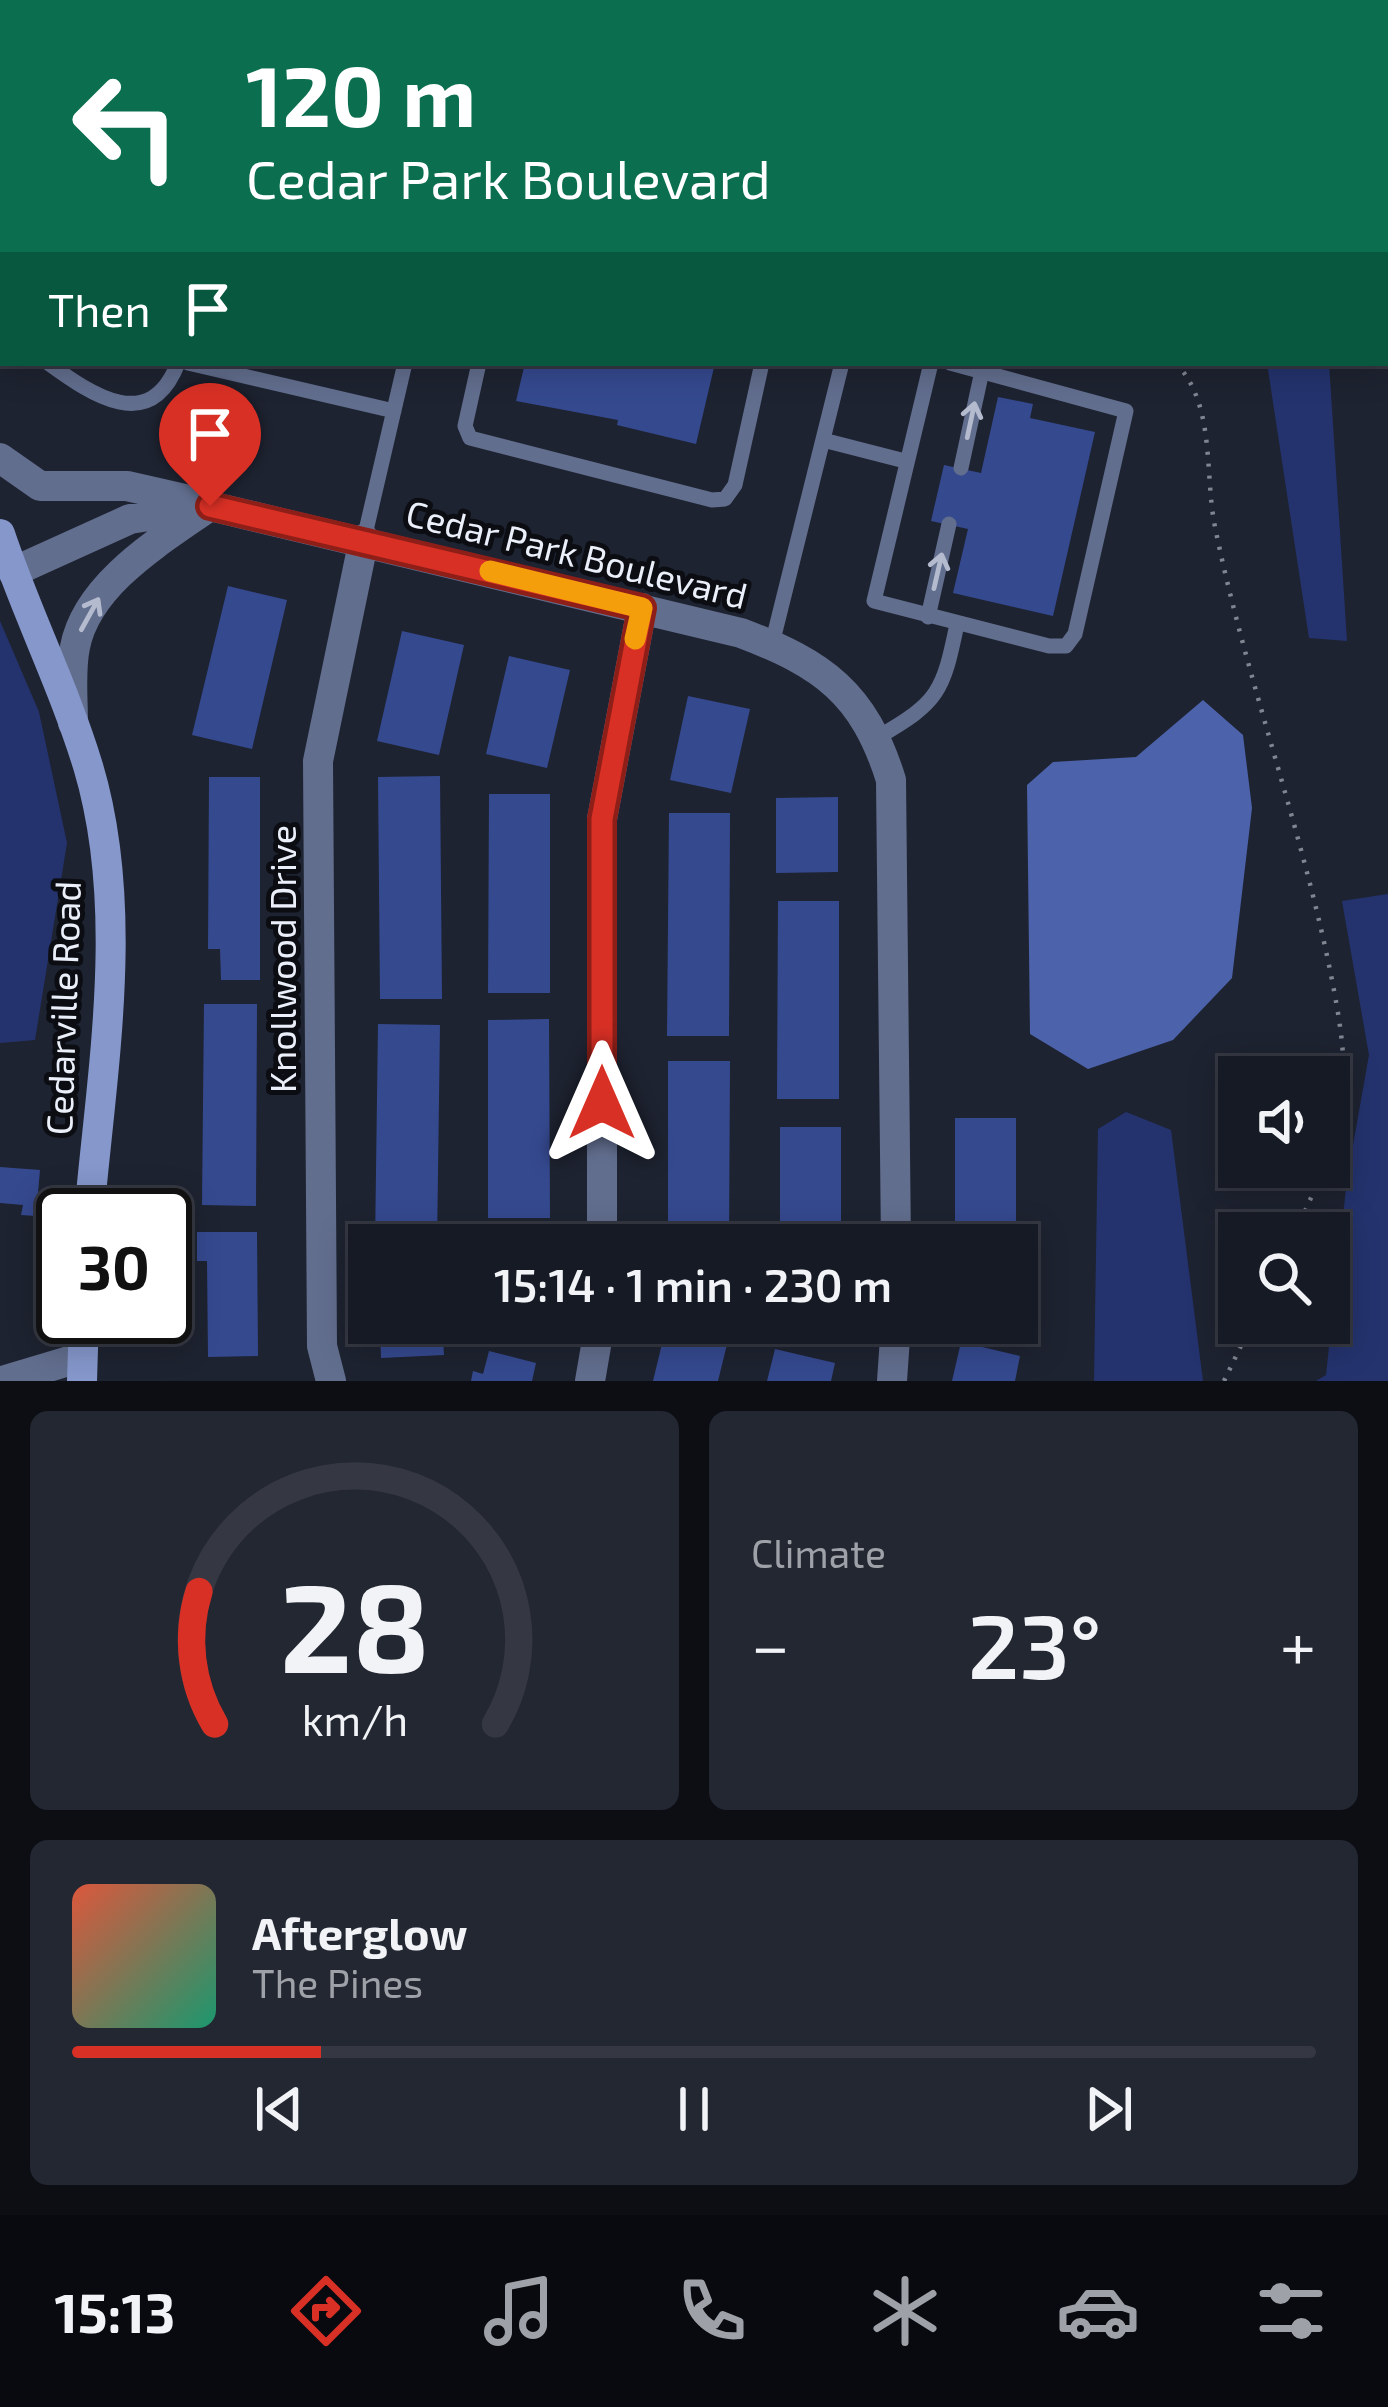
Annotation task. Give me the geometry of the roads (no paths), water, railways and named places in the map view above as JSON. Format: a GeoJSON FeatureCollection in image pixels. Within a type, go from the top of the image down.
{"type":"FeatureCollection","features":[{"type":"Feature","properties":{"kind":"main road","name":"Cedarville Road"},"geometry":{"type":"LineString","coordinates":[[0,533],[73,727],[98,809],[108,891],[106,1024],[91,1188]]}},
{"type":"Feature","properties":{"kind":"street"},"geometry":{"type":"LineString","coordinates":[[0,458],[21,478],[40,485],[127,486],[210,506]]}},
{"type":"Feature","properties":{"kind":"street","name":"Cedar Park Boulevard"},"geometry":{"type":"LineString","coordinates":[[13,572],[130,519],[210,506],[364,539],[772,644],[834,679],[878,737],[892,780],[896,823],[896,1224]]}},
{"type":"Feature","properties":{"kind":"street"},"geometry":{"type":"LineString","coordinates":[[73,727],[74,648],[87,613],[146,554],[210,506]]}},
{"type":"Feature","properties":{"kind":"street","name":"Knollwood Drive"},"geometry":{"type":"LineString","coordinates":[[331,1381],[322,1346],[319,761],[364,539]]}},
{"type":"Feature","properties":{"kind":"street"},"geometry":{"type":"LineString","coordinates":[[602,1224],[602,819],[642,608]]}},
{"type":"Feature","properties":{"kind":"street"},"geometry":{"type":"LineString","coordinates":[[590,1381],[596,1344]]}},
{"type":"Feature","properties":{"kind":"street"},"geometry":{"type":"LineString","coordinates":[[892,1381],[895,1344]]}},
{"type":"Feature","properties":{"kind":"street"},"geometry":{"type":"LineString","coordinates":[[2,1381],[82,1369]]}},
{"type":"Feature","properties":{"kind":"lane"},"geometry":{"type":"LineString","coordinates":[[53,366],[100,398],[123,404],[146,402],[162,393],[181,366]]}},
{"type":"Feature","properties":{"kind":"lane"},"geometry":{"type":"LineString","coordinates":[[196,366],[394,411]]}},
{"type":"Feature","properties":{"kind":"lane"},"geometry":{"type":"LineString","coordinates":[[364,539],[404,366]]}},
{"type":"Feature","properties":{"kind":"lane"},"geometry":{"type":"LineString","coordinates":[[478,366],[465,426],[470,439],[712,500],[725,499],[735,485],[761,366]]}},
{"type":"Feature","properties":{"kind":"lane"},"geometry":{"type":"LineString","coordinates":[[772,644],[841,366]]}},
{"type":"Feature","properties":{"kind":"lane"},"geometry":{"type":"LineString","coordinates":[[930,366],[874,601],[1066,646],[1075,634],[1127,421],[1120,405],[962,366]]}},
{"type":"Feature","properties":{"kind":"lane"},"geometry":{"type":"LineString","coordinates":[[961,468],[982,371]]}},
{"type":"Feature","properties":{"kind":"lane"},"geometry":{"type":"LineString","coordinates":[[823,440],[905,461]]}},
{"type":"Feature","properties":{"kind":"lane"},"geometry":{"type":"LineString","coordinates":[[928,617],[949,524]]}},
{"type":"Feature","properties":{"kind":"lane"},"geometry":{"type":"LineString","coordinates":[[878,737],[937,698],[946,683],[957,624]]}}]}
